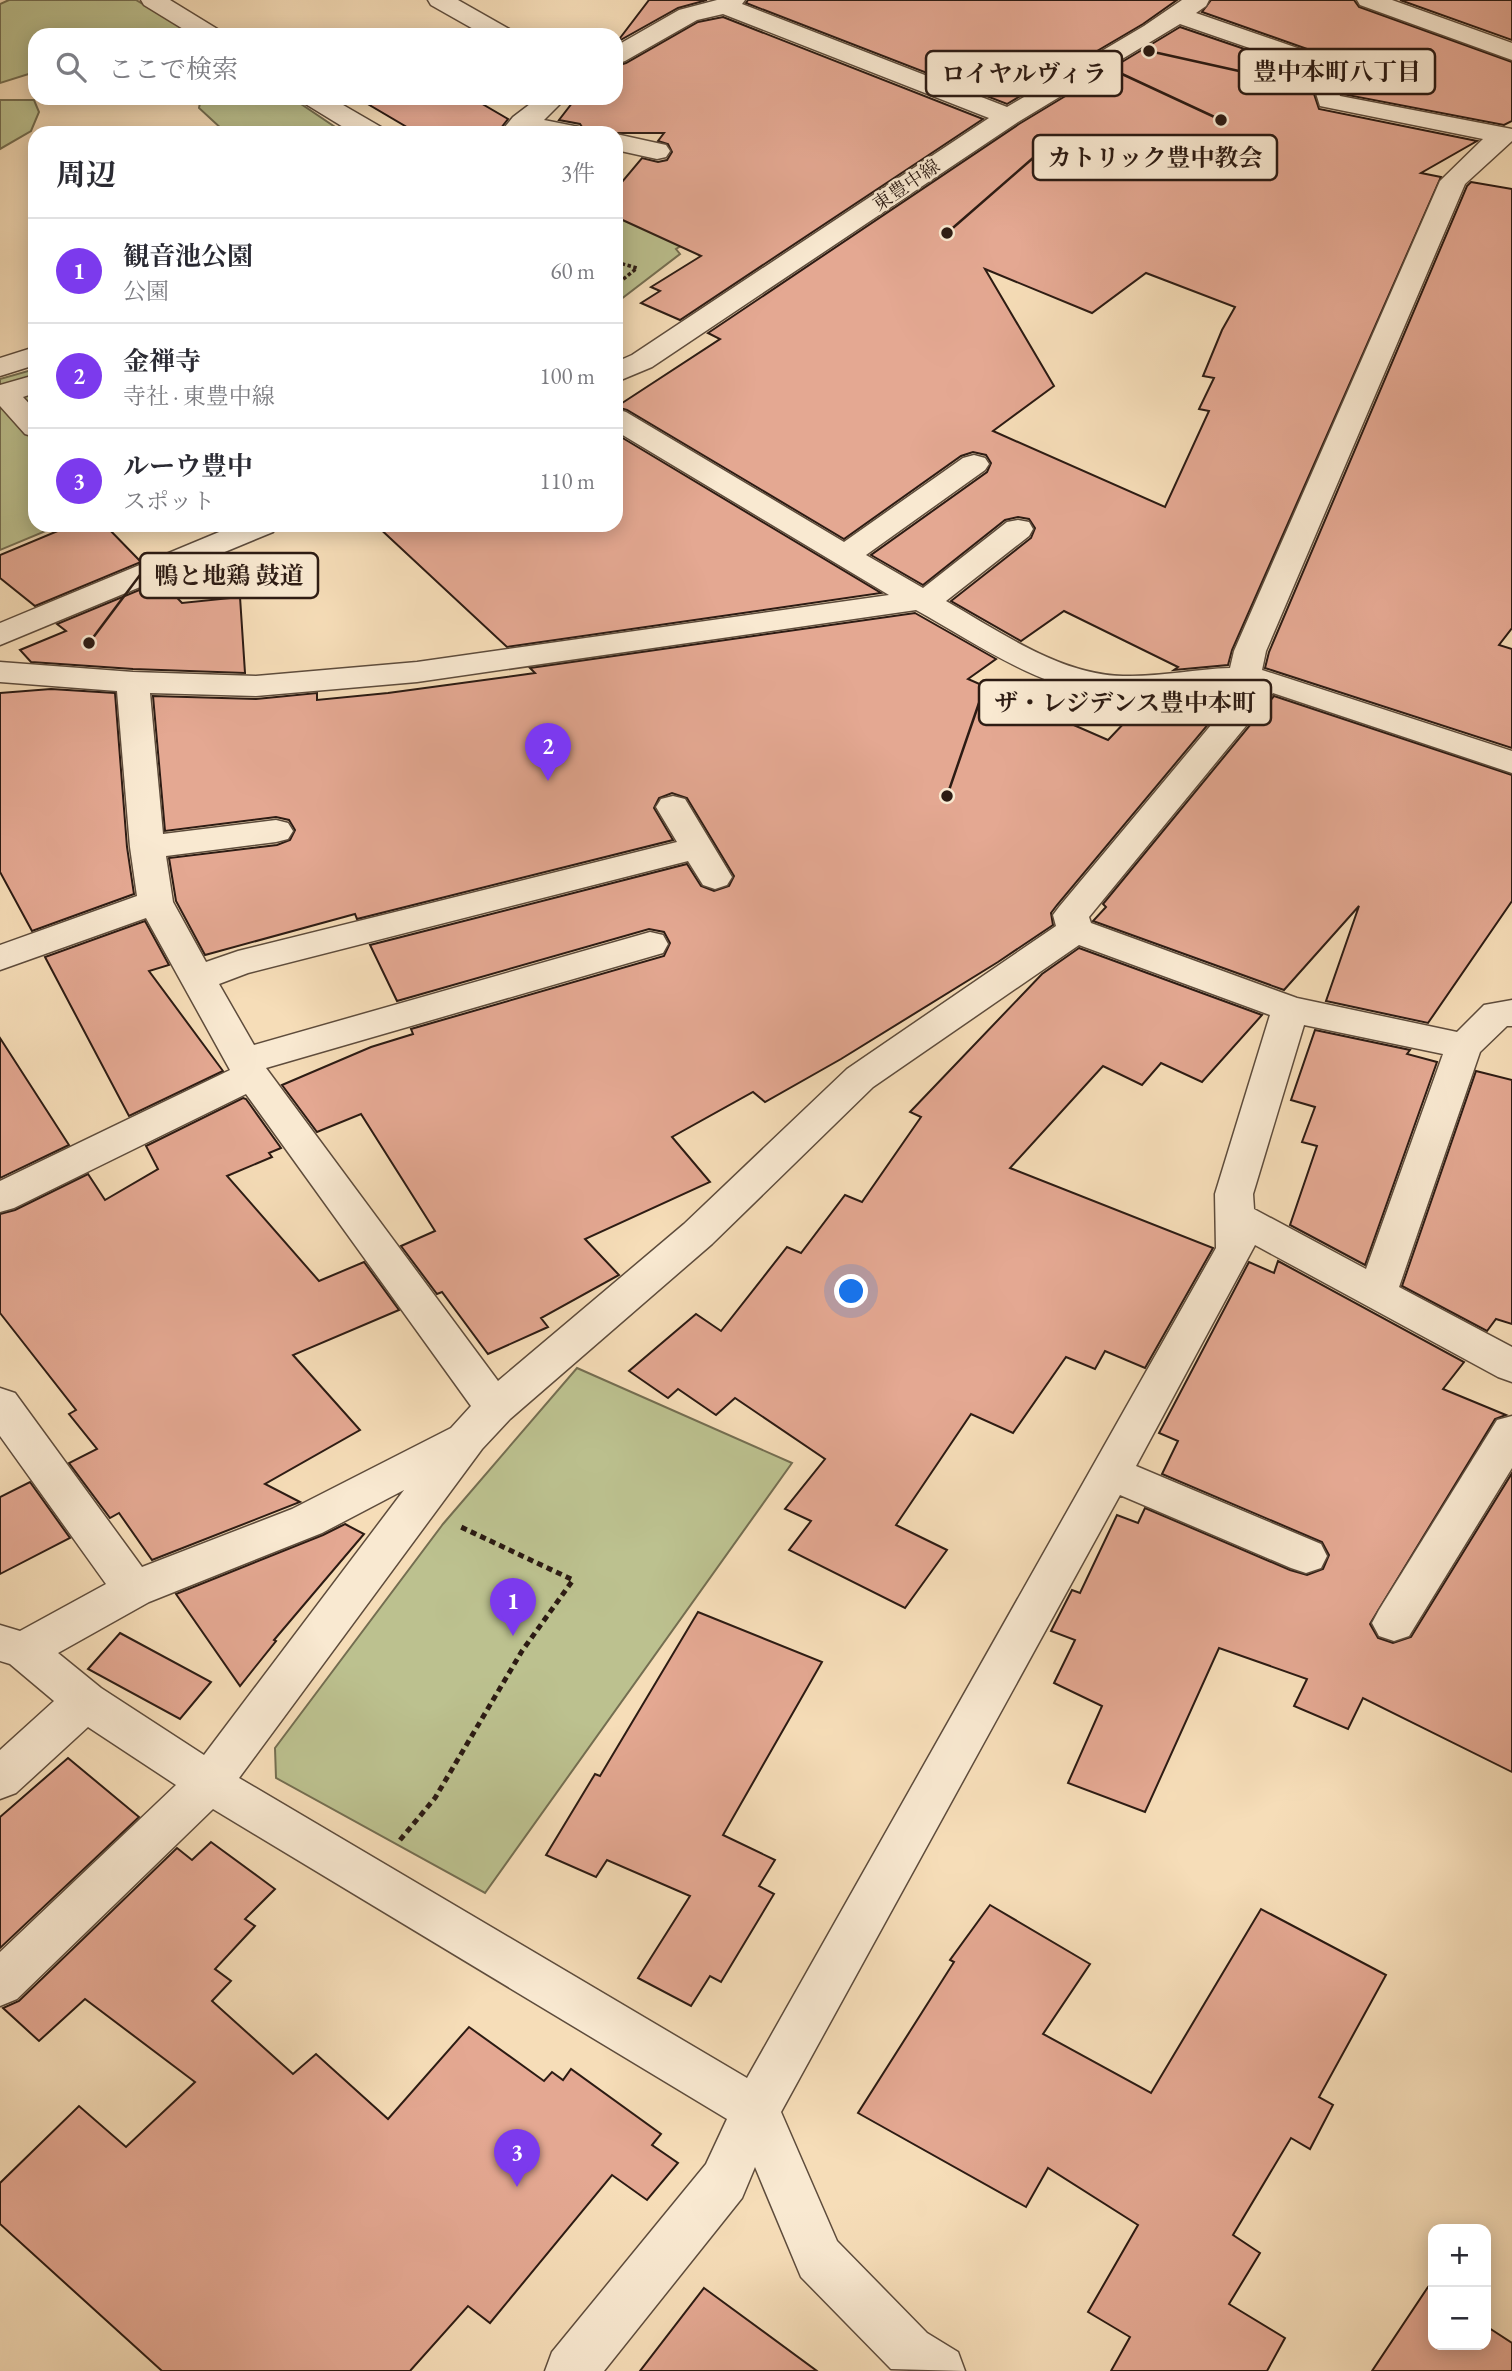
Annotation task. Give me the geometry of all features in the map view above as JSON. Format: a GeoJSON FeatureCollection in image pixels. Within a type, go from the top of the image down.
{"type":"FeatureCollection","features":[{"type":"Feature","properties":{"kind":"street"},"geometry":{"type":"LineString","coordinates":[[153,0],[199,28]]}},
{"type":"Feature","properties":{"kind":"street"},"geometry":{"type":"LineString","coordinates":[[440,0],[490,28]]}},
{"type":"Feature","properties":{"kind":"street"},"geometry":{"type":"LineString","coordinates":[[1369,0],[1512,52]]}},
{"type":"Feature","properties":{"kind":"street"},"geometry":{"type":"LineString","coordinates":[[623,51],[688,15],[729,3],[1009,117]]}},
{"type":"Feature","properties":{"kind":"street"},"geometry":{"type":"LineString","coordinates":[[1188,7],[1320,64],[1329,101],[1503,135],[1453,181],[1250,651],[1256,678]]}},
{"type":"Feature","properties":{"kind":"street","name":"東豊中線"},"geometry":{"type":"LineString","coordinates":[[623,370],[642,361],[1009,117],[1188,7]]}},
{"type":"Feature","properties":{"kind":"street"},"geometry":{"type":"LineString","coordinates":[[325,105],[360,126]]}},
{"type":"Feature","properties":{"kind":"street"},"geometry":{"type":"LineString","coordinates":[[519,126],[545,105]]}},
{"type":"Feature","properties":{"kind":"street"},"geometry":{"type":"LineString","coordinates":[[623,144],[657,151]]}},
{"type":"Feature","properties":{"kind":"street"},"geometry":{"type":"LineString","coordinates":[[0,367],[28,358]]}},
{"type":"Feature","properties":{"kind":"street"},"geometry":{"type":"LineString","coordinates":[[28,386],[4,393],[28,420]]}},
{"type":"Feature","properties":{"kind":"street"},"geometry":{"type":"LineString","coordinates":[[623,422],[921,601],[999,643],[1078,679],[1125,687],[1256,678],[1512,762]]}},
{"type":"Feature","properties":{"kind":"street"},"geometry":{"type":"LineString","coordinates":[[845,555],[974,464]]}},
{"type":"Feature","properties":{"kind":"street"},"geometry":{"type":"LineString","coordinates":[[0,672],[133,682],[256,686],[381,676],[921,601],[1018,529]]}},
{"type":"Feature","properties":{"kind":"street"},"geometry":{"type":"LineString","coordinates":[[0,635],[245,532]]}},
{"type":"Feature","properties":{"kind":"street"},"geometry":{"type":"LineString","coordinates":[[1075,930],[1071,915],[1256,678]]}},
{"type":"Feature","properties":{"kind":"street"},"geometry":{"type":"LineString","coordinates":[[133,682],[147,847],[155,902],[248,1068],[481,1422]]}},
{"type":"Feature","properties":{"kind":"street"},"geometry":{"type":"LineString","coordinates":[[198,979],[238,963],[706,863],[673,807]]}},
{"type":"Feature","properties":{"kind":"street"},"geometry":{"type":"LineString","coordinates":[[147,847],[276,831]]}},
{"type":"Feature","properties":{"kind":"street"},"geometry":{"type":"LineString","coordinates":[[0,958],[155,902]]}},
{"type":"Feature","properties":{"kind":"street"},"geometry":{"type":"LineString","coordinates":[[1075,930],[1290,1009],[1464,1046]]}},
{"type":"Feature","properties":{"kind":"street"},"geometry":{"type":"LineString","coordinates":[[939,2371],[909,2351],[818,2259],[756,2110],[209,1783],[85,1701],[12,1646],[134,1589],[307,1521],[481,1422],[698,1234],[860,1078],[1075,930]]}},
{"type":"Feature","properties":{"kind":"street"},"geometry":{"type":"LineString","coordinates":[[0,1198],[248,1068],[650,944]]}},
{"type":"Feature","properties":{"kind":"street"},"geometry":{"type":"LineString","coordinates":[[571,2371],[724,2181],[756,2110],[1236,1248],[1234,1194],[1290,1009]]}},
{"type":"Feature","properties":{"kind":"street"},"geometry":{"type":"LineString","coordinates":[[1377,1293],[1464,1046],[1497,1014],[1512,1013]]}},
{"type":"Feature","properties":{"kind":"street"},"geometry":{"type":"LineString","coordinates":[[1235,1216],[1512,1366]]}},
{"type":"Feature","properties":{"kind":"street"},"geometry":{"type":"LineString","coordinates":[[0,1404],[134,1589]]}},
{"type":"Feature","properties":{"kind":"street"},"geometry":{"type":"LineString","coordinates":[[0,1984],[209,1783],[481,1422]]}},
{"type":"Feature","properties":{"kind":"street"},"geometry":{"type":"LineString","coordinates":[[1394,1623],[1512,1432]]}},
{"type":"Feature","properties":{"kind":"street"},"geometry":{"type":"LineString","coordinates":[[1110,1473],[1306,1556]]}},
{"type":"Feature","properties":{"kind":"street"},"geometry":{"type":"LineString","coordinates":[[0,1779],[85,1701]]}},
{"type":"Feature","properties":{"kind":"path"},"geometry":{"type":"LineString","coordinates":[[623,264],[638,268],[623,280]]}},
{"type":"Feature","properties":{"kind":"path"},"geometry":{"type":"LineString","coordinates":[[368,1879],[435,1798],[522,1651],[573,1580],[416,1506]]}},
{"type":"Feature","properties":{"kind":"green space"},"geometry":{"type":"Polygon","coordinates":[[[9,0],[136,0],[182,28],[28,28],[28,74],[0,83],[0,4],[9,0]]]}},
{"type":"Feature","properties":{"kind":"green space"},"geometry":{"type":"Polygon","coordinates":[[[0,100],[28,100],[28,105],[36,105],[39,112],[33,126],[28,126],[28,133],[0,149],[0,100]]]}},
{"type":"Feature","properties":{"kind":"green space"},"geometry":{"type":"Polygon","coordinates":[[[200,105],[302,105],[334,126],[219,126],[199,108],[200,105]]]}},
{"type":"Feature","properties":{"kind":"green space"},"geometry":{"type":"Polygon","coordinates":[[[623,194],[702,233],[676,249],[680,254],[623,298],[623,194]]]}},
{"type":"Feature","properties":{"kind":"green space"},"geometry":{"type":"Polygon","coordinates":[[[28,371],[28,532],[43,532],[0,550],[0,379],[28,371]]]}},
{"type":"Feature","properties":{"kind":"green space"},"geometry":{"type":"Polygon","coordinates":[[[577,1368],[792,1463],[485,1893],[276,1778],[275,1748],[443,1524],[577,1368]]]}},
{"type":"Feature","properties":{"kind":"building"},"geometry":{"type":"Polygon","coordinates":[[[649,0],[707,0],[678,8],[623,39],[623,34],[649,0]]]}},
{"type":"Feature","properties":{"kind":"building"},"geometry":{"type":"Polygon","coordinates":[[[748,0],[1177,0],[1143,24],[1007,104],[746,3],[748,0]]]}},
{"type":"Feature","properties":{"kind":"building"},"geometry":{"type":"Polygon","coordinates":[[[1211,0],[1354,0],[1359,7],[1512,62],[1512,121],[1504,125],[1342,94],[1330,57],[1202,12],[1211,0]]]}},
{"type":"Feature","properties":{"kind":"building"},"geometry":{"type":"Polygon","coordinates":[[[1400,0],[1512,0],[1512,40],[1400,0]]]}},
{"type":"Feature","properties":{"kind":"building"},"geometry":{"type":"Polygon","coordinates":[[[723,17],[983,119],[680,320],[641,303],[660,291],[651,287],[701,256],[623,220],[623,181],[642,158],[658,162],[667,160],[672,152],[668,144],[658,141],[664,133],[623,133],[623,126],[581,126],[559,120],[571,105],[623,105],[623,64],[698,22],[723,17]]]}},
{"type":"Feature","properties":{"kind":"building"},"geometry":{"type":"Polygon","coordinates":[[[1180,27],[1306,70],[1319,109],[1477,141],[1421,173],[1441,177],[1232,650],[1228,665],[1174,670],[1178,667],[1064,611],[1021,641],[951,601],[1031,538],[1035,528],[1029,519],[1018,517],[1005,520],[923,585],[871,555],[987,472],[991,463],[986,455],[973,452],[961,456],[844,539],[623,409],[623,402],[720,339],[708,333],[1019,124],[1180,27]],[[985,269],[1054,386],[993,431],[1165,507],[1209,411],[1199,409],[1214,378],[1203,376],[1222,330],[1235,307],[1146,273],[1092,313],[985,269]]]}},
{"type":"Feature","properties":{"kind":"building"},"geometry":{"type":"Polygon","coordinates":[[[369,105],[484,105],[508,119],[502,126],[405,126],[369,105]]]}},
{"type":"Feature","properties":{"kind":"building"},"geometry":{"type":"Polygon","coordinates":[[[1471,182],[1512,189],[1512,628],[1499,645],[1512,649],[1512,748],[1265,668],[1269,652],[1471,182]]]}},
{"type":"Feature","properties":{"kind":"building"},"geometry":{"type":"Polygon","coordinates":[[[623,438],[881,593],[507,647],[384,532],[623,532],[623,438]]]}},
{"type":"Feature","properties":{"kind":"building"},"geometry":{"type":"Polygon","coordinates":[[[55,532],[112,532],[141,562],[35,606],[0,578],[0,555],[55,532]]]}},
{"type":"Feature","properties":{"kind":"building"},"geometry":{"type":"Polygon","coordinates":[[[161,581],[182,603],[240,597],[245,673],[31,662],[20,650],[66,631],[57,624],[161,581]]]}},
{"type":"Feature","properties":{"kind":"building"},"geometry":{"type":"Polygon","coordinates":[[[915,613],[996,659],[968,679],[1108,740],[1147,699],[1236,691],[1057,905],[1051,913],[1053,925],[841,1059],[765,1102],[753,1092],[672,1137],[710,1182],[585,1239],[619,1275],[541,1318],[548,1327],[488,1354],[442,1292],[437,1294],[401,1246],[435,1231],[361,1114],[317,1132],[282,1085],[371,1047],[413,1034],[411,1029],[664,956],[670,943],[664,932],[649,929],[397,1001],[370,945],[687,864],[701,886],[714,891],[729,886],[734,876],[687,798],[672,793],[659,798],[654,808],[673,840],[357,919],[355,914],[205,955],[176,901],[169,858],[277,845],[290,840],[295,830],[289,820],[276,817],[165,831],[153,696],[256,699],[317,693],[317,700],[388,693],[535,673],[530,668],[915,613]]]}},
{"type":"Feature","properties":{"kind":"building"},"geometry":{"type":"Polygon","coordinates":[[[51,689],[115,693],[127,847],[134,894],[32,931],[0,872],[0,693],[51,689]]]}},
{"type":"Feature","properties":{"kind":"building"},"geometry":{"type":"Polygon","coordinates":[[[1274,696],[1512,775],[1512,901],[1428,1023],[1326,1001],[1359,906],[1284,990],[1093,921],[1106,907],[1103,904],[1274,696]]]}},
{"type":"Feature","properties":{"kind":"building"},"geometry":{"type":"Polygon","coordinates":[[[145,921],[169,965],[149,971],[223,1071],[129,1116],[45,957],[145,921]]]}},
{"type":"Feature","properties":{"kind":"building"},"geometry":{"type":"Polygon","coordinates":[[[1079,948],[1262,1015],[1202,1082],[1161,1063],[1142,1085],[1103,1066],[1010,1168],[1213,1248],[1145,1368],[1105,1351],[1095,1369],[1066,1357],[1013,1433],[971,1414],[896,1525],[947,1550],[905,1608],[789,1550],[811,1521],[785,1509],[825,1459],[735,1398],[716,1415],[678,1389],[668,1398],[629,1371],[696,1314],[721,1331],[787,1247],[801,1253],[845,1195],[862,1202],[921,1117],[910,1112],[1042,974],[1079,948]]]}},
{"type":"Feature","properties":{"kind":"building"},"geometry":{"type":"Polygon","coordinates":[[[1315,1030],[1410,1050],[1407,1054],[1437,1062],[1365,1265],[1290,1225],[1317,1146],[1302,1142],[1315,1107],[1291,1100],[1315,1030]]]}},
{"type":"Feature","properties":{"kind":"building"},"geometry":{"type":"Polygon","coordinates":[[[0,1038],[69,1145],[0,1178],[0,1038]]]}},
{"type":"Feature","properties":{"kind":"building"},"geometry":{"type":"Polygon","coordinates":[[[1476,1071],[1512,1080],[1512,1324],[1496,1319],[1487,1331],[1402,1286],[1476,1071]]]}},
{"type":"Feature","properties":{"kind":"building"},"geometry":{"type":"Polygon","coordinates":[[[243,1098],[281,1148],[269,1153],[272,1157],[227,1176],[319,1281],[364,1262],[399,1310],[293,1355],[360,1430],[265,1484],[300,1502],[152,1560],[119,1513],[110,1518],[69,1463],[97,1449],[69,1414],[76,1410],[0,1313],[0,1214],[15,1210],[88,1174],[105,1200],[158,1169],[146,1146],[243,1098]]]}},
{"type":"Feature","properties":{"kind":"building"},"geometry":{"type":"Polygon","coordinates":[[[1278,1261],[1464,1362],[1443,1389],[1506,1415],[1495,1419],[1370,1624],[1378,1638],[1393,1643],[1411,1637],[1512,1473],[1512,1772],[1363,1698],[1348,1729],[1294,1706],[1307,1679],[1219,1648],[1145,1812],[1068,1783],[1102,1706],[1054,1683],[1075,1640],[1051,1631],[1072,1590],[1080,1593],[1117,1515],[1138,1523],[1145,1508],[1290,1570],[1307,1575],[1323,1569],[1329,1555],[1322,1542],[1162,1474],[1178,1441],[1159,1433],[1249,1262],[1274,1273],[1278,1261]]]}},
{"type":"Feature","properties":{"kind":"building"},"geometry":{"type":"Polygon","coordinates":[[[30,1482],[70,1538],[0,1574],[0,1497],[30,1482]]]}},
{"type":"Feature","properties":{"kind":"building"},"geometry":{"type":"Polygon","coordinates":[[[345,1524],[364,1534],[274,1640],[276,1641],[240,1686],[176,1594],[345,1524]]]}},
{"type":"Feature","properties":{"kind":"building"},"geometry":{"type":"Polygon","coordinates":[[[698,1612],[822,1662],[723,1835],[775,1860],[759,1886],[774,1894],[721,1982],[710,1976],[691,2006],[638,1978],[690,1896],[607,1860],[596,1877],[546,1855],[595,1774],[600,1776],[698,1612]]]}},
{"type":"Feature","properties":{"kind":"building"},"geometry":{"type":"Polygon","coordinates":[[[120,1633],[211,1682],[180,1719],[88,1669],[120,1633]]]}},
{"type":"Feature","properties":{"kind":"building"},"geometry":{"type":"Polygon","coordinates":[[[68,1758],[139,1817],[0,1948],[0,1817],[68,1758]]]}},
{"type":"Feature","properties":{"kind":"building"},"geometry":{"type":"Polygon","coordinates":[[[211,1842],[275,1889],[245,1919],[255,1926],[215,1969],[231,1981],[212,2001],[293,2074],[316,2054],[388,2119],[469,2027],[544,2081],[552,2072],[563,2080],[571,2069],[661,2134],[652,2145],[678,2163],[647,2200],[612,2175],[490,2323],[468,2306],[410,2371],[162,2371],[0,2224],[0,2183],[79,2106],[126,2147],[195,2082],[85,1999],[39,2041],[3,2008],[19,2001],[177,1848],[192,1860],[211,1842]]]}},
{"type":"Feature","properties":{"kind":"building"},"geometry":{"type":"Polygon","coordinates":[[[990,1905],[1090,1964],[1043,2034],[1151,2093],[1261,1909],[1386,1975],[1319,2097],[1333,2105],[1310,2149],[1291,2138],[1233,2235],[1260,2253],[1229,2304],[1285,2338],[1267,2371],[1111,2371],[1130,2337],[1088,2312],[1138,2225],[1048,2168],[1026,2207],[858,2113],[954,1962],[950,1960],[990,1905]]]}},
{"type":"Feature","properties":{"kind":"building"},"geometry":{"type":"Polygon","coordinates":[[[1428,2287],[1428,2350],[1491,2350],[1491,2329],[1512,2343],[1512,2371],[1372,2371],[1428,2287]]]}},
{"type":"Feature","properties":{"kind":"building"},"geometry":{"type":"Polygon","coordinates":[[[704,2288],[817,2371],[640,2371],[704,2288]]]}},
{"type":"Feature","properties":{"kind":"place","name":"豊中本町八丁目"},"geometry":{"type":"Point","coordinates":[1149,51]}},
{"type":"Feature","properties":{"kind":"place","name":"ロイヤルヴィラ"},"geometry":{"type":"Point","coordinates":[1221,120]}},
{"type":"Feature","properties":{"kind":"place","name":"カトリック豊中教会"},"geometry":{"type":"Point","coordinates":[947,233]}},
{"type":"Feature","properties":{"kind":"place","name":"鴨と地鶏 鼓道"},"geometry":{"type":"Point","coordinates":[89,643]}},
{"type":"Feature","properties":{"kind":"place","name":"金禅寺"},"geometry":{"type":"Point","coordinates":[548,781]}},
{"type":"Feature","properties":{"kind":"place","name":"ザ・レジデンス豊中本町"},"geometry":{"type":"Point","coordinates":[947,796]}},
{"type":"Feature","properties":{"kind":"place","name":"観音池公園"},"geometry":{"type":"Point","coordinates":[513,1636]}},
{"type":"Feature","properties":{"kind":"place","name":"ルーウ豊中"},"geometry":{"type":"Point","coordinates":[517,2187]}}]}
